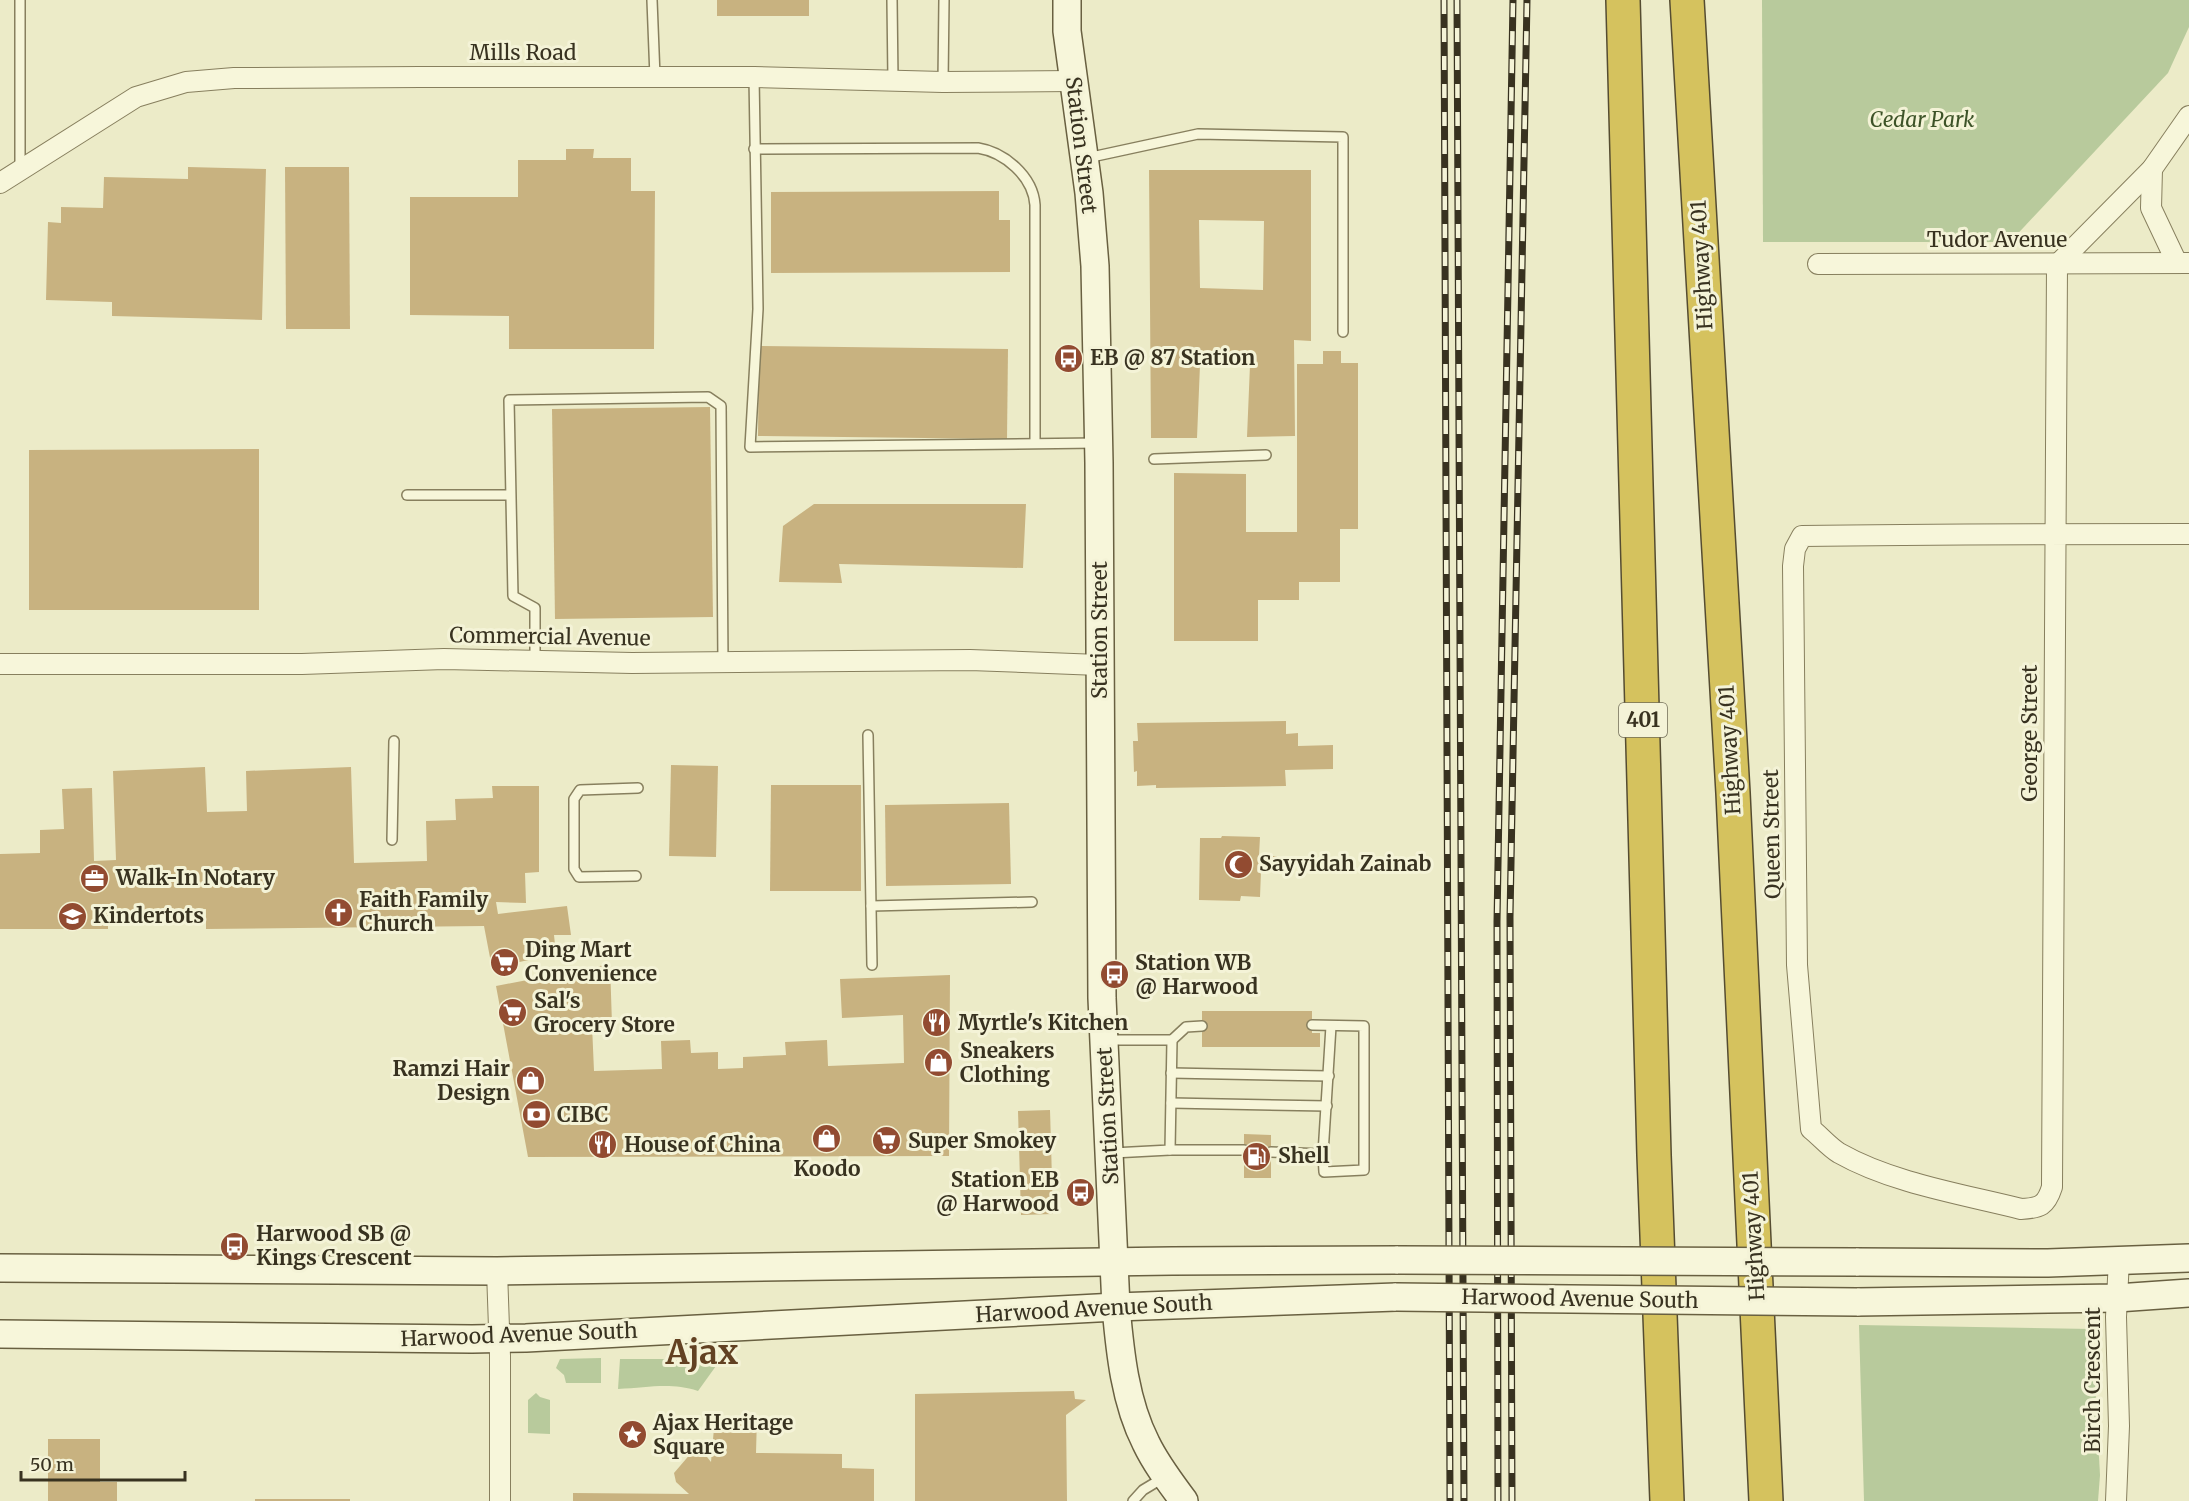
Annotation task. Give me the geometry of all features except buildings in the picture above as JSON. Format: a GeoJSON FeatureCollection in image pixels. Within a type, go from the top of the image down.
{"type":"FeatureCollection","features":[{"type":"Feature","properties":{"kind":"highway","name":"401"},"geometry":{"type":"LineString","coordinates":[[1623,0],[1654,1155],[1667,1501]]}},
{"type":"Feature","properties":{"kind":"highway","name":"Highway 401"},"geometry":{"type":"LineString","coordinates":[[1687,0],[1732,782],[1766,1501]]}},
{"type":"Feature","properties":{"kind":"highway"},"geometry":{"type":"LineString","coordinates":[[1651,1501],[1664,1439]]}},
{"type":"Feature","properties":{"kind":"main road","name":"Station Street"},"geometry":{"type":"LineString","coordinates":[[1067,0],[1067,31],[1084,158],[1095,266],[1099,443],[1102,987],[1116,1307],[1131,1405],[1145,1441],[1165,1476],[1184,1501]]}},
{"type":"Feature","properties":{"kind":"main road","name":"Harwood Avenue South"},"geometry":{"type":"LineString","coordinates":[[0,1268],[497,1271],[1113,1262],[1398,1260],[2048,1263],[2189,1258]]}},
{"type":"Feature","properties":{"kind":"main road","name":"Harwood Avenue South"},"geometry":{"type":"LineString","coordinates":[[0,1334],[498,1338],[1116,1307],[1396,1297],[1857,1302],[2117,1298],[2189,1293]]}},
{"type":"Feature","properties":{"kind":"street","name":"Mills Road"},"geometry":{"type":"LineString","coordinates":[[0,183],[136,97],[186,82],[234,78],[655,77],[943,82],[1073,81]]}},
{"type":"Feature","properties":{"kind":"street"},"geometry":{"type":"LineString","coordinates":[[2057,265],[2152,169],[2189,116]]}},
{"type":"Feature","properties":{"kind":"street","name":"Tudor Avenue"},"geometry":{"type":"LineString","coordinates":[[1818,264],[2183,263],[2151,208],[2152,169]]}},
{"type":"Feature","properties":{"kind":"street","name":"George Street"},"geometry":{"type":"LineString","coordinates":[[2048,1200],[2052,1187],[2057,265]]}},
{"type":"Feature","properties":{"kind":"street"},"geometry":{"type":"LineString","coordinates":[[2055,534],[2189,534]]}},
{"type":"Feature","properties":{"kind":"street","name":"Queen Street"},"geometry":{"type":"LineString","coordinates":[[2048,1200],[2037,1209],[2021,1209],[1897,1178],[1863,1165],[1836,1151],[1811,1129],[1797,965],[1793,566],[1795,549],[1802,536],[2055,534]]}},
{"type":"Feature","properties":{"kind":"street","name":"Commercial Avenue"},"geometry":{"type":"LineString","coordinates":[[0,664],[302,664],[444,659],[723,662],[970,660],[1100,665]]}},
{"type":"Feature","properties":{"kind":"street","name":"Birch Crescent"},"geometry":{"type":"LineString","coordinates":[[2116,1501],[2119,1426],[2115,1332],[2119,1260]]}},
{"type":"Feature","properties":{"kind":"street"},"geometry":{"type":"LineString","coordinates":[[497,1271],[500,1501]]}},
{"type":"Feature","properties":{"kind":"lane"},"geometry":{"type":"LineString","coordinates":[[20,0],[20,170]]}},
{"type":"Feature","properties":{"kind":"lane"},"geometry":{"type":"LineString","coordinates":[[652,0],[655,77]]}},
{"type":"Feature","properties":{"kind":"lane"},"geometry":{"type":"LineString","coordinates":[[892,0],[893,80]]}},
{"type":"Feature","properties":{"kind":"lane"},"geometry":{"type":"LineString","coordinates":[[943,82],[944,0]]}},
{"type":"Feature","properties":{"kind":"lane"},"geometry":{"type":"LineString","coordinates":[[754,77],[758,309],[750,447],[1099,443]]}},
{"type":"Feature","properties":{"kind":"lane"},"geometry":{"type":"LineString","coordinates":[[1084,158],[1198,134],[1343,137],[1343,332]]}},
{"type":"Feature","properties":{"kind":"lane"},"geometry":{"type":"LineString","coordinates":[[754,149],[978,148],[995,152],[1011,164],[1027,183],[1034,196],[1035,205],[1035,444]]}},
{"type":"Feature","properties":{"kind":"lane"},"geometry":{"type":"LineString","coordinates":[[535,661],[535,608],[513,596],[509,400],[708,397],[721,406],[723,662]]}},
{"type":"Feature","properties":{"kind":"lane"},"geometry":{"type":"LineString","coordinates":[[1154,459],[1266,455]]}},
{"type":"Feature","properties":{"kind":"lane"},"geometry":{"type":"LineString","coordinates":[[408,495],[510,495]]}},
{"type":"Feature","properties":{"kind":"lane"},"geometry":{"type":"LineString","coordinates":[[868,735],[872,965]]}},
{"type":"Feature","properties":{"kind":"lane"},"geometry":{"type":"LineString","coordinates":[[392,840],[394,741]]}},
{"type":"Feature","properties":{"kind":"lane"},"geometry":{"type":"LineString","coordinates":[[636,876],[579,878],[574,869],[574,799],[580,790],[638,788]]}},
{"type":"Feature","properties":{"kind":"lane"},"geometry":{"type":"LineString","coordinates":[[871,906],[1032,902]]}},
{"type":"Feature","properties":{"kind":"lane"},"geometry":{"type":"LineString","coordinates":[[1104,1040],[1172,1040],[1186,1027],[1202,1026]]}},
{"type":"Feature","properties":{"kind":"lane"},"geometry":{"type":"LineString","coordinates":[[1312,1026],[1331,1026],[1364,1026],[1364,1170],[1324,1172],[1323,1154],[1331,1026]]}},
{"type":"Feature","properties":{"kind":"lane"},"geometry":{"type":"LineString","coordinates":[[1170,1150],[1172,1040]]}},
{"type":"Feature","properties":{"kind":"lane"},"geometry":{"type":"LineString","coordinates":[[1172,1073],[1329,1076]]}},
{"type":"Feature","properties":{"kind":"lane"},"geometry":{"type":"LineString","coordinates":[[1171,1103],[1327,1106]]}},
{"type":"Feature","properties":{"kind":"lane"},"geometry":{"type":"LineString","coordinates":[[1110,1153],[1244,1150]]}},
{"type":"Feature","properties":{"kind":"lane"},"geometry":{"type":"LineString","coordinates":[[1271,1152],[1323,1154]]}},
{"type":"Feature","properties":{"kind":"lane"},"geometry":{"type":"LineString","coordinates":[[1133,1501],[1143,1490],[1165,1476]]}},
{"type":"Feature","properties":{"kind":"green space","name":"Cedar Park"},"geometry":{"type":"Polygon","coordinates":[[[1762,0],[2189,0],[2189,27],[2168,73],[2010,242],[1763,242],[1762,0]]]}},
{"type":"Feature","properties":{"kind":"green space"},"geometry":{"type":"Polygon","coordinates":[[[1859,1325],[2092,1329],[2100,1475],[2098,1501],[1864,1501],[1859,1325]]]}},
{"type":"Feature","properties":{"kind":"green space"},"geometry":{"type":"Polygon","coordinates":[[[601,1358],[601,1383],[566,1383],[564,1375],[556,1368],[560,1359],[601,1358]]]}},
{"type":"Feature","properties":{"kind":"green space"},"geometry":{"type":"Polygon","coordinates":[[[620,1359],[721,1359],[698,1391],[668,1386],[618,1389],[620,1359]]]}},
{"type":"Feature","properties":{"kind":"green space"},"geometry":{"type":"Polygon","coordinates":[[[536,1393],[550,1400],[550,1434],[528,1433],[528,1400],[536,1393]]]}},
{"type":"Feature","properties":{"kind":"railway"},"geometry":{"type":"LineString","coordinates":[[1444,0],[1450,1501]]}},
{"type":"Feature","properties":{"kind":"railway"},"geometry":{"type":"LineString","coordinates":[[1457,0],[1464,1501]]}},
{"type":"Feature","properties":{"kind":"railway"},"geometry":{"type":"LineString","coordinates":[[1498,1501],[1497,922],[1513,0]]}},
{"type":"Feature","properties":{"kind":"railway"},"geometry":{"type":"LineString","coordinates":[[1512,1501],[1510,917],[1527,0]]}},
{"type":"Feature","properties":{"kind":"place","name":"EB @ 87 Station"},"geometry":{"type":"Point","coordinates":[1069,358]}},
{"type":"Feature","properties":{"kind":"place","name":"Sayyidah Zainab"},"geometry":{"type":"Point","coordinates":[1238,864]}},
{"type":"Feature","properties":{"kind":"place","name":"Walk-In Notary"},"geometry":{"type":"Point","coordinates":[95,878]}},
{"type":"Feature","properties":{"kind":"place","name":"Faith Family Church"},"geometry":{"type":"Point","coordinates":[338,912]}},
{"type":"Feature","properties":{"kind":"place","name":"Kindertots"},"geometry":{"type":"Point","coordinates":[72,916]}},
{"type":"Feature","properties":{"kind":"place","name":"Ding Mart Convenience"},"geometry":{"type":"Point","coordinates":[504,962]}},
{"type":"Feature","properties":{"kind":"place","name":"Station WB @ Harwood"},"geometry":{"type":"Point","coordinates":[1114,975]}},
{"type":"Feature","properties":{"kind":"place","name":"Sal's Grocery Store"},"geometry":{"type":"Point","coordinates":[513,1013]}},
{"type":"Feature","properties":{"kind":"place","name":"Myrtle's Kitchen"},"geometry":{"type":"Point","coordinates":[937,1023]}},
{"type":"Feature","properties":{"kind":"place","name":"Sneakers Clothing"},"geometry":{"type":"Point","coordinates":[939,1063]}},
{"type":"Feature","properties":{"kind":"place","name":"Ramzi Hair Design"},"geometry":{"type":"Point","coordinates":[531,1081]}},
{"type":"Feature","properties":{"kind":"place","name":"CIBC"},"geometry":{"type":"Point","coordinates":[536,1115]}},
{"type":"Feature","properties":{"kind":"place","name":"Koodo"},"geometry":{"type":"Point","coordinates":[827,1138]}},
{"type":"Feature","properties":{"kind":"place","name":"Super Smokey"},"geometry":{"type":"Point","coordinates":[887,1141]}},
{"type":"Feature","properties":{"kind":"place","name":"House of China"},"geometry":{"type":"Point","coordinates":[603,1145]}},
{"type":"Feature","properties":{"kind":"place","name":"Shell"},"geometry":{"type":"Point","coordinates":[1257,1156]}},
{"type":"Feature","properties":{"kind":"place","name":"Station EB @ Harwood"},"geometry":{"type":"Point","coordinates":[1080,1192]}},
{"type":"Feature","properties":{"kind":"place","name":"Harwood SB @ Kings Crescent"},"geometry":{"type":"Point","coordinates":[235,1246]}},
{"type":"Feature","properties":{"kind":"place","name":"Ajax Heritage Square"},"geometry":{"type":"Point","coordinates":[632,1435]}},
{"type":"Feature","properties":{"kind":"district","name":"Ajax"},"geometry":{"type":"Point","coordinates":[702,1352]}}]}
